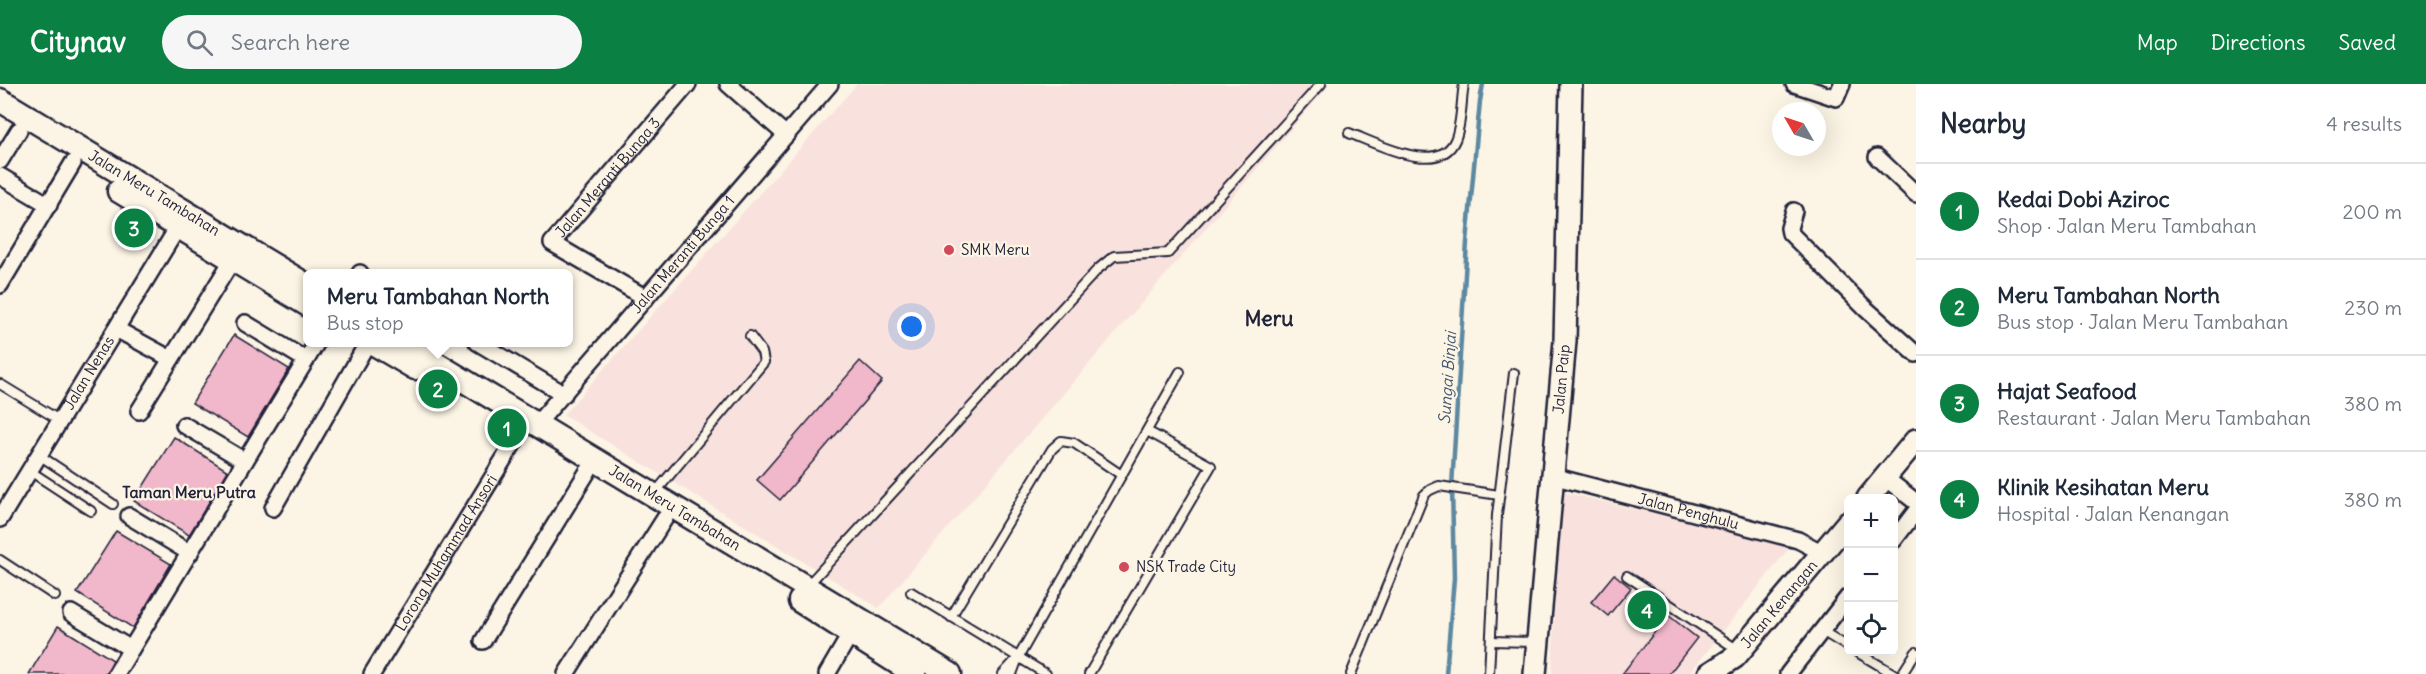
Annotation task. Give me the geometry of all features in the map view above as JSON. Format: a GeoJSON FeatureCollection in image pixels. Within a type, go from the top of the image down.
{"type":"FeatureCollection","features":[{"type":"Feature","properties":{"kind":"main road","name":"Jalan Meru Tambahan"},"geometry":{"type":"LineString","coordinates":[[0,100],[303,283]]}},
{"type":"Feature","properties":{"kind":"main road","name":"Jalan Meru Tambahan"},"geometry":{"type":"LineString","coordinates":[[9,124],[303,302]]}},
{"type":"Feature","properties":{"kind":"main road","name":"Jalan Meru Tambahan"},"geometry":{"type":"LineString","coordinates":[[378,347],[653,495],[950,674]]}},
{"type":"Feature","properties":{"kind":"main road","name":"Jalan Meru Tambahan"},"geometry":{"type":"LineString","coordinates":[[408,347],[529,428],[588,471],[915,674]]}},
{"type":"Feature","properties":{"kind":"street","name":"Jalan Meranti Bunga 3"},"geometry":{"type":"LineString","coordinates":[[646,298],[552,243],[688,84]]}},
{"type":"Feature","properties":{"kind":"street"},"geometry":{"type":"LineString","coordinates":[[728,84],[786,135]]}},
{"type":"Feature","properties":{"kind":"street","name":"Jalan Meranti Bunga 1"},"geometry":{"type":"LineString","coordinates":[[529,428],[564,394],[830,84]]}},
{"type":"Feature","properties":{"kind":"street","name":"Jalan Paip"},"geometry":{"type":"LineString","coordinates":[[1535,674],[1565,341],[1570,84]]}},
{"type":"Feature","properties":{"kind":"street"},"geometry":{"type":"LineString","coordinates":[[1794,84],[1836,98],[1842,84]]}},
{"type":"Feature","properties":{"kind":"street"},"geometry":{"type":"LineString","coordinates":[[0,161],[9,124]]}},
{"type":"Feature","properties":{"kind":"street"},"geometry":{"type":"LineString","coordinates":[[1877,157],[1916,194]]}},
{"type":"Feature","properties":{"kind":"street"},"geometry":{"type":"LineString","coordinates":[[0,285],[73,163]]}},
{"type":"Feature","properties":{"kind":"street"},"geometry":{"type":"LineString","coordinates":[[0,177],[48,205]]}},
{"type":"Feature","properties":{"kind":"street"},"geometry":{"type":"LineString","coordinates":[[1794,211],[1789,228],[1790,233],[1866,309],[1916,354]]}},
{"type":"Feature","properties":{"kind":"street","name":"Jalan Nenas"},"geometry":{"type":"LineString","coordinates":[[0,519],[178,227]]}},
{"type":"Feature","properties":{"kind":"street"},"geometry":{"type":"LineString","coordinates":[[139,411],[232,260]]}},
{"type":"Feature","properties":{"kind":"street"},"geometry":{"type":"LineString","coordinates":[[245,323],[306,360]]}},
{"type":"Feature","properties":{"kind":"street"},"geometry":{"type":"LineString","coordinates":[[116,329],[171,359]]}},
{"type":"Feature","properties":{"kind":"street"},"geometry":{"type":"LineString","coordinates":[[116,674],[314,347]]}},
{"type":"Feature","properties":{"kind":"street"},"geometry":{"type":"LineString","coordinates":[[273,508],[366,347]]}},
{"type":"Feature","properties":{"kind":"street"},"geometry":{"type":"LineString","coordinates":[[485,347],[564,394]]}},
{"type":"Feature","properties":{"kind":"street"},"geometry":{"type":"LineString","coordinates":[[184,425],[245,461]]}},
{"type":"Feature","properties":{"kind":"street","name":"Lorong Muhammad Ansori"},"geometry":{"type":"LineString","coordinates":[[372,674],[529,428]]}},
{"type":"Feature","properties":{"kind":"street"},"geometry":{"type":"LineString","coordinates":[[1871,494],[1916,440]]}},
{"type":"Feature","properties":{"kind":"street"},"geometry":{"type":"LineString","coordinates":[[483,640],[588,471]]}},
{"type":"Feature","properties":{"kind":"street","name":"Jalan Penghulu"},"geometry":{"type":"LineString","coordinates":[[1552,476],[1798,540],[1823,553]]}},
{"type":"Feature","properties":{"kind":"street"},"geometry":{"type":"LineString","coordinates":[[1885,478],[1916,502]]}},
{"type":"Feature","properties":{"kind":"street"},"geometry":{"type":"LineString","coordinates":[[1898,534],[1916,511]]}},
{"type":"Feature","properties":{"kind":"street"},"geometry":{"type":"LineString","coordinates":[[129,516],[190,553]]}},
{"type":"Feature","properties":{"kind":"street"},"geometry":{"type":"LineString","coordinates":[[566,674],[665,518]]}},
{"type":"Feature","properties":{"kind":"street","name":"Jalan Kenangan"},"geometry":{"type":"LineString","coordinates":[[1709,674],[1735,661],[1844,527]]}},
{"type":"Feature","properties":{"kind":"street"},"geometry":{"type":"LineString","coordinates":[[1788,674],[1844,602]]}},
{"type":"Feature","properties":{"kind":"street"},"geometry":{"type":"LineString","coordinates":[[71,613],[131,649]]}},
{"type":"Feature","properties":{"kind":"street"},"geometry":{"type":"LineString","coordinates":[[826,674],[851,633]]}},
{"type":"Feature","properties":{"kind":"lane"},"geometry":{"type":"LineString","coordinates":[[806,587],[1098,269],[1114,256],[1168,253],[1321,84]]}},
{"type":"Feature","properties":{"kind":"lane"},"geometry":{"type":"LineString","coordinates":[[1349,134],[1410,155],[1429,158],[1441,155],[1455,140],[1464,84]]}},
{"type":"Feature","properties":{"kind":"lane"},"geometry":{"type":"LineString","coordinates":[[653,495],[764,362],[762,352],[750,336]]}},
{"type":"Feature","properties":{"kind":"lane"},"geometry":{"type":"LineString","coordinates":[[1012,674],[1018,658],[1120,474],[1180,372]]}},
{"type":"Feature","properties":{"kind":"lane"},"geometry":{"type":"LineString","coordinates":[[1490,674],[1499,495],[1515,373]]}},
{"type":"Feature","properties":{"kind":"lane"},"geometry":{"type":"LineString","coordinates":[[0,384],[59,420]]}},
{"type":"Feature","properties":{"kind":"lane"},"geometry":{"type":"LineString","coordinates":[[1089,674],[1211,466],[1147,431]]}},
{"type":"Feature","properties":{"kind":"lane"},"geometry":{"type":"LineString","coordinates":[[951,617],[1052,449],[1060,441],[1074,443],[1120,474]]}},
{"type":"Feature","properties":{"kind":"lane"},"geometry":{"type":"LineString","coordinates":[[39,455],[113,504]]}},
{"type":"Feature","properties":{"kind":"lane"},"geometry":{"type":"LineString","coordinates":[[30,471],[91,511]]}},
{"type":"Feature","properties":{"kind":"lane"},"geometry":{"type":"LineString","coordinates":[[1351,674],[1424,495],[1439,486],[1499,495]]}},
{"type":"Feature","properties":{"kind":"lane"},"geometry":{"type":"LineString","coordinates":[[0,560],[55,596]]}},
{"type":"Feature","properties":{"kind":"lane"},"geometry":{"type":"LineString","coordinates":[[1627,576],[1735,661]]}},
{"type":"Feature","properties":{"kind":"lane"},"geometry":{"type":"LineString","coordinates":[[911,592],[1046,674]]}},
{"type":"Feature","properties":{"kind":"lane"},"geometry":{"type":"LineString","coordinates":[[1822,631],[1844,644]]}},
{"type":"Feature","properties":{"kind":"lane"},"geometry":{"type":"LineString","coordinates":[[1491,641],[1538,642]]}},
{"type":"Feature","properties":{"kind":"lane"},"geometry":{"type":"LineString","coordinates":[[1902,674],[1916,652]]}},
{"type":"Feature","properties":{"kind":"lane"},"geometry":{"type":"LineString","coordinates":[[1865,656],[1894,674]]}},
{"type":"Feature","properties":{"kind":"lane"},"geometry":{"type":"LineString","coordinates":[[1003,674],[1018,658]]}},
{"type":"Feature","properties":{"kind":"shaded area","name":"SMK Meru"},"geometry":{"type":"Polygon","coordinates":[[[857,84],[1330,84],[879,608],[563,415],[857,84]]]}},
{"type":"Feature","properties":{"kind":"shaded area"},"geometry":{"type":"Polygon","coordinates":[[[1559,491],[1791,546],[1689,674],[1552,674],[1559,491]]]}},
{"type":"Feature","properties":{"kind":"building"},"geometry":{"type":"Polygon","coordinates":[[[234,335],[289,369],[248,437],[192,403],[234,335]]]}},
{"type":"Feature","properties":{"kind":"building"},"geometry":{"type":"Polygon","coordinates":[[[860,361],[882,381],[780,500],[757,480],[860,361]]]}},
{"type":"Feature","properties":{"kind":"building"},"geometry":{"type":"Polygon","coordinates":[[[174,437],[228,471],[189,535],[134,501],[174,437]]]}},
{"type":"Feature","properties":{"kind":"building"},"geometry":{"type":"Polygon","coordinates":[[[116,531],[171,564],[133,628],[77,593],[116,531]]]}},
{"type":"Feature","properties":{"kind":"building"},"geometry":{"type":"Polygon","coordinates":[[[1614,574],[1631,588],[1608,616],[1591,602],[1614,574]]]}},
{"type":"Feature","properties":{"kind":"building"},"geometry":{"type":"Polygon","coordinates":[[[1668,615],[1697,638],[1669,674],[1622,674],[1668,615]]]}},
{"type":"Feature","properties":{"kind":"building"},"geometry":{"type":"Polygon","coordinates":[[[58,626],[113,660],[106,674],[29,674],[58,626]]]}},
{"type":"Feature","properties":{"kind":"waterway","name":"Sungai Binjai"},"geometry":{"type":"LineString","coordinates":[[1446,674],[1454,578],[1452,486],[1467,242],[1483,84]]}},
{"type":"Feature","properties":{"kind":"place","name":"Hajat Seafood"},"geometry":{"type":"Point","coordinates":[134,228]}},
{"type":"Feature","properties":{"kind":"place","name":"SMK Meru"},"geometry":{"type":"Point","coordinates":[949,250]}},
{"type":"Feature","properties":{"kind":"place","name":"Meru Tambahan North"},"geometry":{"type":"Point","coordinates":[438,389]}},
{"type":"Feature","properties":{"kind":"place","name":"Kedai Dobi Aziroc"},"geometry":{"type":"Point","coordinates":[507,428]}},
{"type":"Feature","properties":{"kind":"place","name":"NSK Trade City"},"geometry":{"type":"Point","coordinates":[1124,567]}},
{"type":"Feature","properties":{"kind":"place","name":"Klinik Kesihatan Meru"},"geometry":{"type":"Point","coordinates":[1647,610]}},
{"type":"Feature","properties":{"kind":"district","name":"Meru"},"geometry":{"type":"Point","coordinates":[1269,319]}},
{"type":"Feature","properties":{"kind":"district","name":"Taman Meru Putra"},"geometry":{"type":"Point","coordinates":[189,492]}}]}
